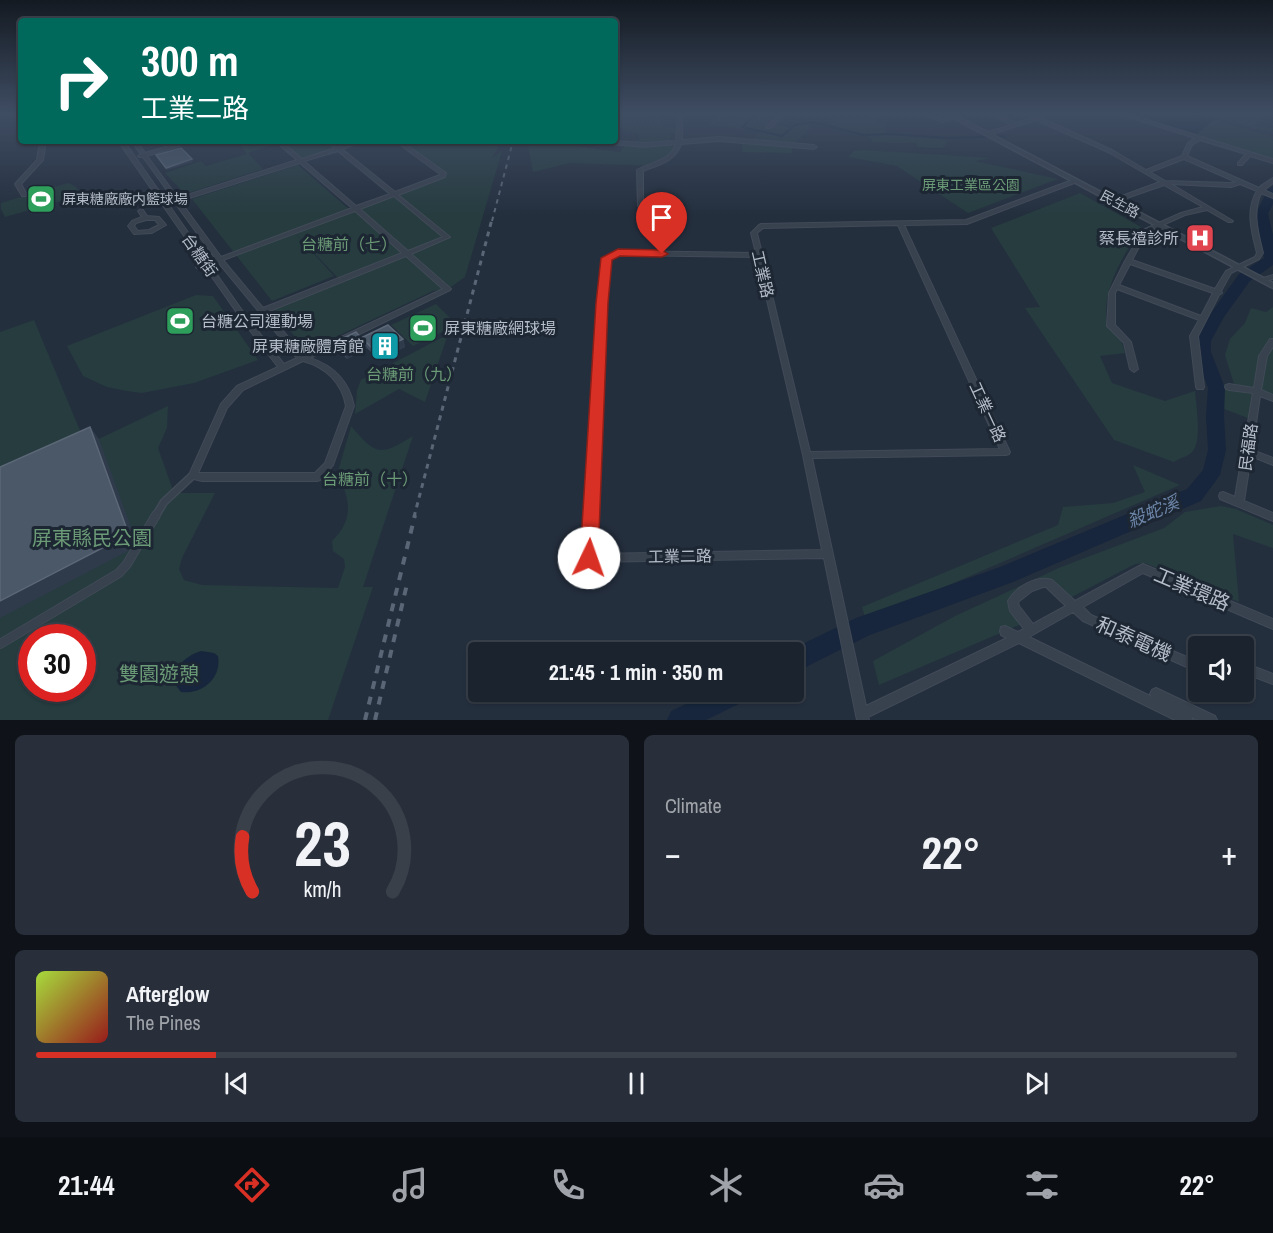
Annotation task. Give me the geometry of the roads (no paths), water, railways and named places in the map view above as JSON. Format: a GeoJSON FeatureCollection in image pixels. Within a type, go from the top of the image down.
{"type":"FeatureCollection","features":[{"type":"Feature","properties":{"kind":"street"},"geometry":{"type":"LineString","coordinates":[[24,195],[18,184],[40,160],[42,148]]}},
{"type":"Feature","properties":{"kind":"street","name":"台糖街"},"geometry":{"type":"LineString","coordinates":[[125,148],[202,265],[282,366]]}},
{"type":"Feature","properties":{"kind":"street","name":"台糖街"},"geometry":{"type":"LineString","coordinates":[[138,148],[219,259],[301,358]]}},
{"type":"Feature","properties":{"kind":"street"},"geometry":{"type":"LineString","coordinates":[[133,158],[168,148]]}},
{"type":"Feature","properties":{"kind":"street"},"geometry":{"type":"LineString","coordinates":[[0,644],[119,573],[127,564],[166,500],[193,475],[224,406],[240,388],[282,366],[448,289],[285,148]]}},
{"type":"Feature","properties":{"kind":"street"},"geometry":{"type":"LineString","coordinates":[[177,201],[343,148]]}},
{"type":"Feature","properties":{"kind":"street"},"geometry":{"type":"LineString","coordinates":[[202,265],[357,210],[443,176],[443,173],[407,148]]}},
{"type":"Feature","properties":{"kind":"street"},"geometry":{"type":"LineString","coordinates":[[640,205],[640,170],[667,160],[678,148]]}},
{"type":"Feature","properties":{"kind":"street","name":"民生路"},"geometry":{"type":"LineString","coordinates":[[1013,148],[1262,280]]}},
{"type":"Feature","properties":{"kind":"street"},"geometry":{"type":"LineString","coordinates":[[1102,148],[1148,171],[1230,221]]}},
{"type":"Feature","properties":{"kind":"street"},"geometry":{"type":"LineString","coordinates":[[1148,171],[1184,157],[1188,148]]}},
{"type":"Feature","properties":{"kind":"street"},"geometry":{"type":"LineString","coordinates":[[1229,148],[1273,161]]}},
{"type":"Feature","properties":{"kind":"street"},"geometry":{"type":"LineString","coordinates":[[262,311],[447,237],[339,149]]}},
{"type":"Feature","properties":{"kind":"street"},"geometry":{"type":"LineString","coordinates":[[1240,164],[1249,154]]}},
{"type":"Feature","properties":{"kind":"street"},"geometry":{"type":"LineString","coordinates":[[1184,157],[1273,196]]}},
{"type":"Feature","properties":{"kind":"street"},"geometry":{"type":"LineString","coordinates":[[1200,387],[1194,336],[1219,293],[1228,272],[1257,258],[1260,253],[1252,218],[1260,190],[1263,185],[1273,180]]}},
{"type":"Feature","properties":{"kind":"street","name":"工業路"},"geometry":{"type":"LineString","coordinates":[[863,717],[807,455],[754,233],[761,226],[967,222],[1075,181]]}},
{"type":"Feature","properties":{"kind":"street"},"geometry":{"type":"LineString","coordinates":[[1113,201],[1166,182],[1231,185],[1240,182]]}},
{"type":"Feature","properties":{"kind":"street"},"geometry":{"type":"LineString","coordinates":[[1134,369],[1127,342],[1111,326],[1112,293],[1115,286],[1144,231],[1157,224],[1208,208]]}},
{"type":"Feature","properties":{"kind":"street"},"geometry":{"type":"LineString","coordinates":[[141,211],[145,218]]}},
{"type":"Feature","properties":{"kind":"street","name":"工業一路"},"geometry":{"type":"LineString","coordinates":[[807,455],[1006,452],[901,225]]}},
{"type":"Feature","properties":{"kind":"street","name":"工業二路"},"geometry":{"type":"LineString","coordinates":[[758,255],[618,253],[607,258],[602,303],[589,558],[828,554]]}},
{"type":"Feature","properties":{"kind":"street"},"geometry":{"type":"LineString","coordinates":[[1128,261],[1219,293]]}},
{"type":"Feature","properties":{"kind":"street"},"geometry":{"type":"LineString","coordinates":[[1262,280],[1273,277]]}},
{"type":"Feature","properties":{"kind":"street"},"geometry":{"type":"LineString","coordinates":[[1262,280],[1273,286]]}},
{"type":"Feature","properties":{"kind":"street"},"geometry":{"type":"LineString","coordinates":[[1115,286],[1203,319]]}},
{"type":"Feature","properties":{"kind":"street","name":"民福路"},"geometry":{"type":"LineString","coordinates":[[1239,503],[1263,356],[1273,341]]}},
{"type":"Feature","properties":{"kind":"street"},"geometry":{"type":"LineString","coordinates":[[193,475],[202,477],[317,477],[325,472],[350,406],[350,398],[342,384],[327,369],[313,360],[301,358]]}},
{"type":"Feature","properties":{"kind":"street"},"geometry":{"type":"LineString","coordinates":[[1229,387],[1257,391],[1273,398]]}},
{"type":"Feature","properties":{"kind":"street"},"geometry":{"type":"LineString","coordinates":[[1249,452],[1273,462]]}},
{"type":"Feature","properties":{"kind":"street"},"geometry":{"type":"LineString","coordinates":[[1223,496],[1273,518]]}},
{"type":"Feature","properties":{"kind":"street","name":"工業環路"},"geometry":{"type":"LineString","coordinates":[[863,717],[1018,638],[1143,568],[1273,624]]}},
{"type":"Feature","properties":{"kind":"street","name":"和泰電機"},"geometry":{"type":"LineString","coordinates":[[1032,630],[1014,608],[1013,601],[1019,594],[1042,582],[1048,583],[1087,618],[1188,663]]}},
{"type":"Feature","properties":{"kind":"street"},"geometry":{"type":"LineString","coordinates":[[1005,632],[1188,720]]}},
{"type":"Feature","properties":{"kind":"street"},"geometry":{"type":"LineString","coordinates":[[1254,670],[1273,679]]}},
{"type":"Feature","properties":{"kind":"street"},"geometry":{"type":"LineString","coordinates":[[1156,694],[1211,720]]}},
{"type":"Feature","properties":{"kind":"water","name":"雙園遊憩"},"geometry":{"type":"Polygon","coordinates":[[[201,651],[218,656],[214,678],[196,691],[181,692],[174,683],[176,672],[186,659],[201,651]]]}},
{"type":"Feature","properties":{"kind":"waterway","name":"殺蛇溪"},"geometry":{"type":"LineString","coordinates":[[804,656],[864,626],[1005,575],[1194,495],[1210,475],[1217,450],[1215,416],[1217,388],[1203,352],[1203,341],[1216,316],[1245,277],[1266,264],[1271,258],[1262,214],[1273,190]]}},
{"type":"Feature","properties":{"kind":"waterway","name":"殺蛇溪"},"geometry":{"type":"LineString","coordinates":[[680,720],[716,702]]}},
{"type":"Feature","properties":{"kind":"railway"},"geometry":{"type":"LineString","coordinates":[[492,221],[511,148]]}},
{"type":"Feature","properties":{"kind":"railway"},"geometry":{"type":"LineString","coordinates":[[414,517],[492,219]]}},
{"type":"Feature","properties":{"kind":"railway"},"geometry":{"type":"LineString","coordinates":[[365,720],[415,515]]}},
{"type":"Feature","properties":{"kind":"railway"},"geometry":{"type":"LineString","coordinates":[[375,720],[407,584]]}},
{"type":"Feature","properties":{"kind":"place","name":"屏東糖廠廠内籃球場"},"geometry":{"type":"Point","coordinates":[41,199]}},
{"type":"Feature","properties":{"kind":"place","name":"蔡長禧診所"},"geometry":{"type":"Point","coordinates":[1200,238]}},
{"type":"Feature","properties":{"kind":"place","name":"台糖公司運動場"},"geometry":{"type":"Point","coordinates":[180,321]}},
{"type":"Feature","properties":{"kind":"place","name":"屏東糖廠網球場"},"geometry":{"type":"Point","coordinates":[423,328]}},
{"type":"Feature","properties":{"kind":"place","name":"屏東糖廠體育館"},"geometry":{"type":"Point","coordinates":[385,346]}},
{"type":"Feature","properties":{"kind":"park label","name":"屏東工業區公園"},"geometry":{"type":"Point","coordinates":[971,185]}},
{"type":"Feature","properties":{"kind":"park label","name":"台糖前（七）"},"geometry":{"type":"Point","coordinates":[349,244]}},
{"type":"Feature","properties":{"kind":"park label","name":"台糖前（九）"},"geometry":{"type":"Point","coordinates":[414,374]}},
{"type":"Feature","properties":{"kind":"park label","name":"台糖前（十）"},"geometry":{"type":"Point","coordinates":[370,479]}},
{"type":"Feature","properties":{"kind":"park label","name":"屏東縣民公園"},"geometry":{"type":"Point","coordinates":[92,538]}}]}
